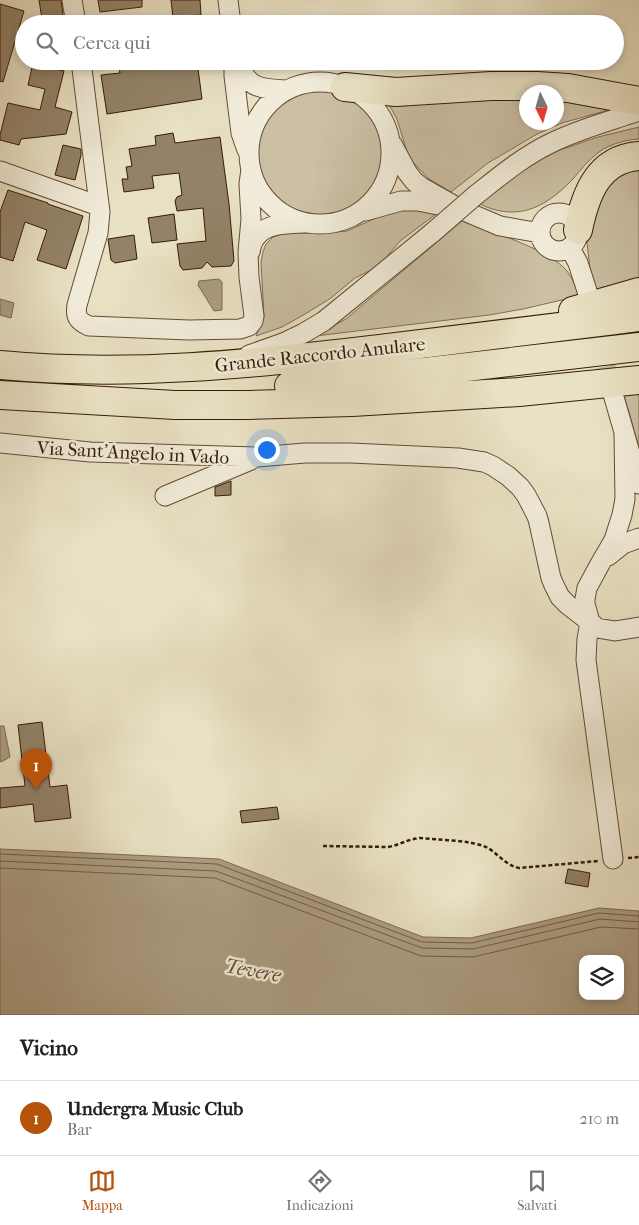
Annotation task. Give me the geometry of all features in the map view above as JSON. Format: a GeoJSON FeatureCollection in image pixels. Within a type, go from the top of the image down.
{"type":"FeatureCollection","features":[{"type":"Feature","properties":{"kind":"highway"},"geometry":{"type":"LineString","coordinates":[[345,86],[396,92],[491,86],[537,86],[568,88],[639,101]]}},
{"type":"Feature","properties":{"kind":"highway"},"geometry":{"type":"LineString","coordinates":[[574,239],[585,200],[601,174],[613,163],[629,157],[639,156]]}},
{"type":"Feature","properties":{"kind":"highway"},"geometry":{"type":"LineString","coordinates":[[478,337],[639,292]]}},
{"type":"Feature","properties":{"kind":"highway","name":"Grande Raccordo Anulare"},"geometry":{"type":"LineString","coordinates":[[0,365],[46,369],[120,370],[222,365],[330,355],[639,317]]}},
{"type":"Feature","properties":{"kind":"highway","name":"Grande Raccordo Anulare"},"geometry":{"type":"LineString","coordinates":[[113,400],[329,383],[639,347]]}},
{"type":"Feature","properties":{"kind":"highway","name":"Grande Raccordo Anulare"},"geometry":{"type":"LineString","coordinates":[[0,395],[209,405],[352,402],[519,392],[639,380]]}},
{"type":"Feature","properties":{"kind":"street"},"geometry":{"type":"LineString","coordinates":[[72,0],[74,15]]}},
{"type":"Feature","properties":{"kind":"street"},"geometry":{"type":"LineString","coordinates":[[228,0],[230,15]]}},
{"type":"Feature","properties":{"kind":"street"},"geometry":{"type":"LineString","coordinates":[[82,70],[100,206],[98,233],[77,305],[77,317],[81,322],[89,326],[189,330],[240,330],[249,326],[254,316],[248,258],[251,211],[250,164],[252,132],[257,119],[266,106],[287,90],[316,82],[345,86],[356,91],[373,105],[382,119],[389,139],[407,172],[421,187],[462,210],[500,226],[540,233]]}},
{"type":"Feature","properties":{"kind":"street"},"geometry":{"type":"LineString","coordinates":[[234,70],[242,134],[259,188],[272,206],[281,212],[290,217],[313,222]]}},
{"type":"Feature","properties":{"kind":"street"},"geometry":{"type":"LineString","coordinates":[[242,70],[251,83],[261,88],[287,90]]}},
{"type":"Feature","properties":{"kind":"street"},"geometry":{"type":"LineString","coordinates":[[222,365],[283,343],[324,321],[432,234],[508,168],[523,158],[572,134],[639,111]]}},
{"type":"Feature","properties":{"kind":"street"},"geometry":{"type":"LineString","coordinates":[[362,212],[379,196],[388,178],[391,159],[389,139]]}},
{"type":"Feature","properties":{"kind":"street"},"geometry":{"type":"LineString","coordinates":[[0,171],[100,206]]}},
{"type":"Feature","properties":{"kind":"street"},"geometry":{"type":"LineString","coordinates":[[248,258],[254,241],[260,233],[275,226],[328,222],[350,217],[391,203],[411,201],[462,210]]}},
{"type":"Feature","properties":{"kind":"street"},"geometry":{"type":"LineString","coordinates":[[574,239],[559,251],[548,248],[544,244],[540,233],[544,220],[560,213],[566,214],[574,220],[574,239],[578,263],[588,294]]}},
{"type":"Feature","properties":{"kind":"street"},"geometry":{"type":"LineString","coordinates":[[612,394],[639,484]]}},
{"type":"Feature","properties":{"kind":"street"},"geometry":{"type":"LineString","coordinates":[[613,859],[586,660],[586,639],[590,622],[585,604],[589,583],[618,531],[626,498],[624,434]]}},
{"type":"Feature","properties":{"kind":"street","name":"Via Sant'Angelo in Vado"},"geometry":{"type":"LineString","coordinates":[[0,443],[90,452],[257,458],[305,453],[362,453],[466,459],[484,462],[514,480],[526,495],[539,523],[551,578],[560,597],[568,606],[597,628],[622,630],[639,627]]}},
{"type":"Feature","properties":{"kind":"street"},"geometry":{"type":"LineString","coordinates":[[165,496],[257,458]]}},
{"type":"Feature","properties":{"kind":"street"},"geometry":{"type":"LineString","coordinates":[[600,564],[614,550],[627,542],[639,538]]}},
{"type":"Feature","properties":{"kind":"path"},"geometry":{"type":"LineString","coordinates":[[323,846],[388,847],[413,838],[420,838],[479,845],[492,851],[511,865],[525,868],[639,857]]}},
{"type":"Feature","properties":{"kind":"shaded area"},"geometry":{"type":"Polygon","coordinates":[[[320,91],[344,95],[364,109],[378,129],[382,153],[378,177],[364,197],[344,211],[320,215],[296,211],[276,197],[262,177],[258,153],[262,129],[276,109],[296,95],[320,91]]]}},
{"type":"Feature","properties":{"kind":"shaded area"},"geometry":{"type":"Polygon","coordinates":[[[519,94],[519,130],[546,130],[488,163],[451,192],[429,179],[412,161],[407,152],[397,119],[387,101],[519,94]]]}},
{"type":"Feature","properties":{"kind":"shaded area"},"geometry":{"type":"Polygon","coordinates":[[[564,96],[623,106],[564,122],[564,96]]]}},
{"type":"Feature","properties":{"kind":"shaded area"},"geometry":{"type":"Polygon","coordinates":[[[639,127],[639,139],[618,143],[599,152],[551,199],[540,205],[528,210],[504,212],[476,202],[548,154],[598,137],[639,127]]]}},
{"type":"Feature","properties":{"kind":"shaded area"},"geometry":{"type":"Polygon","coordinates":[[[639,163],[639,283],[597,294],[590,268],[587,243],[588,218],[603,180],[639,163]]]}},
{"type":"Feature","properties":{"kind":"shaded area"},"geometry":{"type":"Polygon","coordinates":[[[413,208],[436,214],[400,241],[379,266],[355,278],[331,298],[305,314],[282,327],[256,336],[264,317],[261,262],[266,244],[273,237],[284,233],[347,231],[385,214],[413,208]]]}},
{"type":"Feature","properties":{"kind":"shaded area"},"geometry":{"type":"Polygon","coordinates":[[[462,221],[547,255],[567,271],[579,296],[489,315],[307,337],[346,319],[462,221]]]}},
{"type":"Feature","properties":{"kind":"shaded area"},"geometry":{"type":"Polygon","coordinates":[[[639,394],[639,447],[624,395],[639,394]]]}},
{"type":"Feature","properties":{"kind":"water"},"geometry":{"type":"Polygon","coordinates":[[[219,279],[222,282],[222,310],[214,311],[198,285],[199,281],[219,279]]]}},
{"type":"Feature","properties":{"kind":"water"},"geometry":{"type":"Polygon","coordinates":[[[0,299],[14,303],[11,318],[0,315],[0,299]]]}},
{"type":"Feature","properties":{"kind":"water"},"geometry":{"type":"Polygon","coordinates":[[[0,726],[4,726],[10,757],[1,762],[0,761],[0,726]]]}},
{"type":"Feature","properties":{"kind":"water","name":"Tevere"},"geometry":{"type":"Polygon","coordinates":[[[0,849],[219,859],[423,937],[471,938],[599,908],[639,911],[639,1015],[0,1015],[0,849]]]}},
{"type":"Feature","properties":{"kind":"building"},"geometry":{"type":"Polygon","coordinates":[[[39,0],[61,0],[63,15],[41,15],[39,0]]]}},
{"type":"Feature","properties":{"kind":"building"},"geometry":{"type":"Polygon","coordinates":[[[98,0],[142,0],[142,7],[100,12],[98,0]]]}},
{"type":"Feature","properties":{"kind":"building"},"geometry":{"type":"Polygon","coordinates":[[[171,0],[200,0],[201,15],[173,15],[171,0]]]}},
{"type":"Feature","properties":{"kind":"building"},"geometry":{"type":"Polygon","coordinates":[[[0,4],[24,11],[23,15],[15,15],[15,41],[3,82],[0,81],[0,4]]]}},
{"type":"Feature","properties":{"kind":"building"},"geometry":{"type":"Polygon","coordinates":[[[31,70],[64,71],[55,107],[72,112],[66,134],[21,139],[19,145],[0,140],[8,103],[40,110],[45,89],[28,85],[31,70]]]}},
{"type":"Feature","properties":{"kind":"building"},"geometry":{"type":"Polygon","coordinates":[[[120,70],[198,70],[202,99],[107,114],[101,75],[120,73],[120,70]]]}},
{"type":"Feature","properties":{"kind":"building"},"geometry":{"type":"Polygon","coordinates":[[[173,133],[175,143],[220,137],[234,261],[231,266],[212,267],[207,262],[202,268],[183,270],[180,266],[177,244],[206,241],[203,208],[177,211],[175,201],[177,197],[182,195],[179,173],[152,176],[154,188],[124,192],[122,179],[128,179],[126,167],[132,166],[129,149],[156,145],[155,136],[173,133]]]}},
{"type":"Feature","properties":{"kind":"building"},"geometry":{"type":"Polygon","coordinates":[[[63,145],[81,149],[75,180],[55,175],[63,145]]]}},
{"type":"Feature","properties":{"kind":"building"},"geometry":{"type":"Polygon","coordinates":[[[8,190],[83,216],[66,269],[37,260],[47,230],[25,222],[13,261],[0,257],[0,212],[8,190]]]}},
{"type":"Feature","properties":{"kind":"building"},"geometry":{"type":"Polygon","coordinates":[[[174,214],[177,240],[152,243],[148,218],[174,214]]]}},
{"type":"Feature","properties":{"kind":"building"},"geometry":{"type":"Polygon","coordinates":[[[134,235],[137,259],[115,263],[111,260],[108,239],[134,235]]]}},
{"type":"Feature","properties":{"kind":"building"},"geometry":{"type":"Polygon","coordinates":[[[231,481],[231,495],[215,496],[215,487],[231,481]]]}},
{"type":"Feature","properties":{"kind":"building"},"geometry":{"type":"Polygon","coordinates":[[[42,722],[50,787],[67,785],[71,818],[35,822],[33,804],[0,808],[0,788],[25,786],[18,725],[42,722]]]}},
{"type":"Feature","properties":{"kind":"building"},"geometry":{"type":"Polygon","coordinates":[[[277,807],[279,819],[242,823],[240,811],[277,807]]]}},
{"type":"Feature","properties":{"kind":"building"},"geometry":{"type":"Polygon","coordinates":[[[568,869],[590,873],[588,887],[565,883],[568,869]]]}},
{"type":"Feature","properties":{"kind":"tunnel"},"geometry":{"type":"LineString","coordinates":[[592,312],[613,394]]}},
{"type":"Feature","properties":{"kind":"place","name":"Undergra Music Club"},"geometry":{"type":"Point","coordinates":[36,790]}}]}
